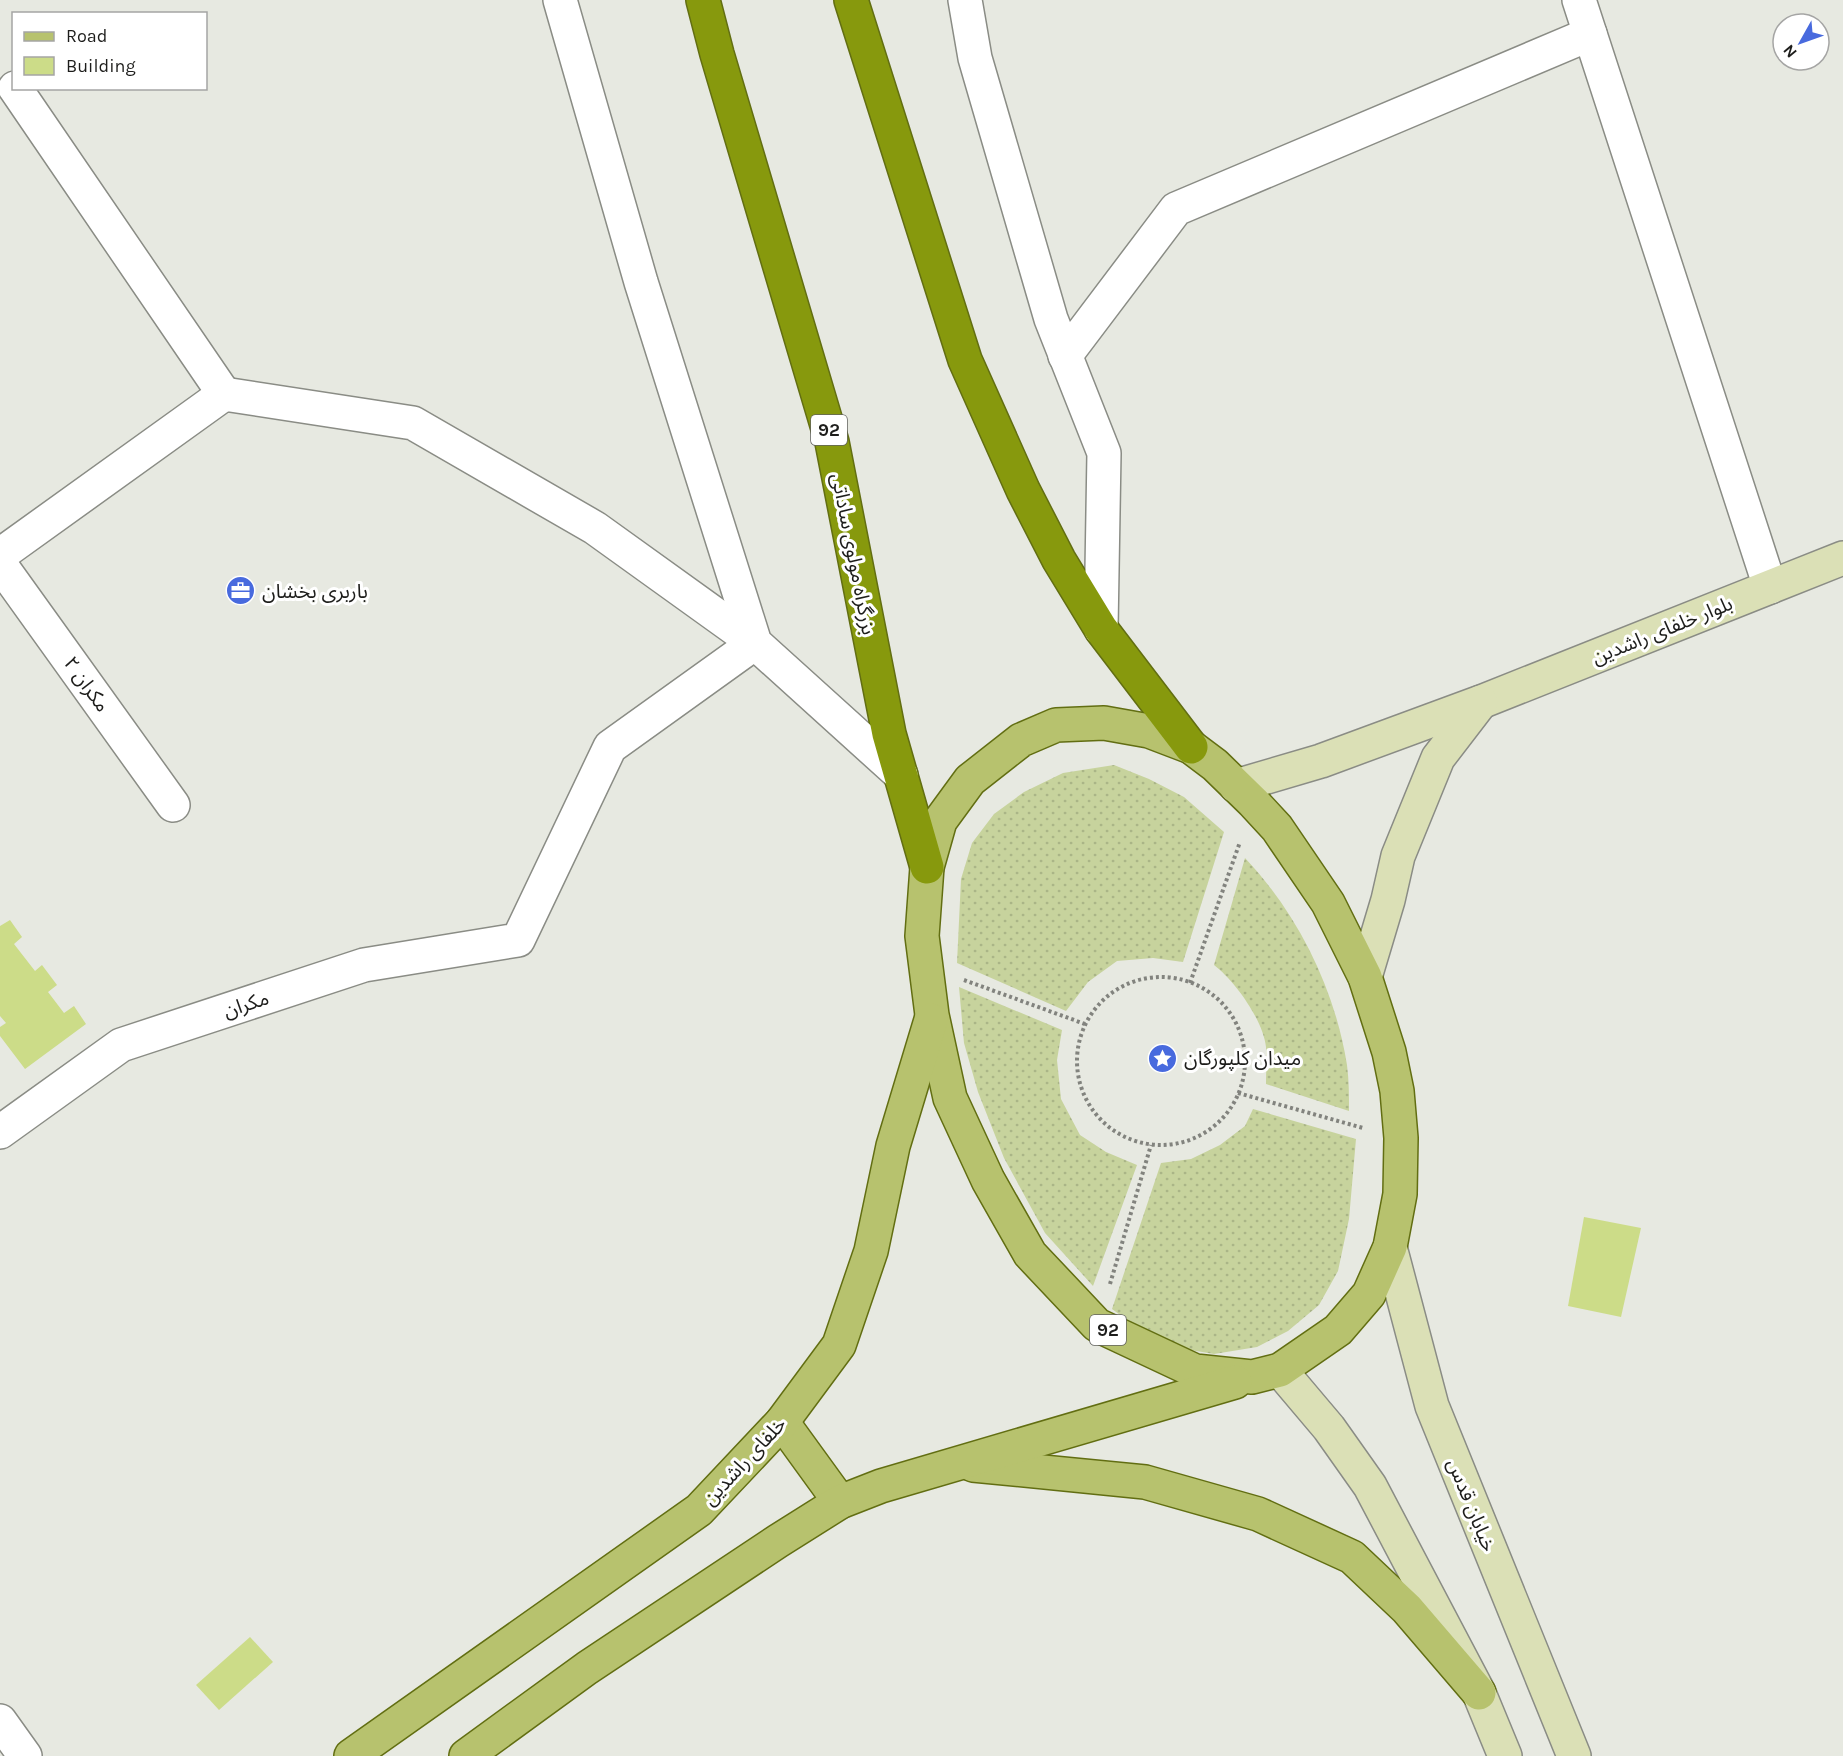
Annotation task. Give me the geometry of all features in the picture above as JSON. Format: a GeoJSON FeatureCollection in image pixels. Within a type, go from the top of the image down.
{"type":"FeatureCollection","features":[{"type":"Feature","properties":{"kind":"highway","name":"بزرگراه مولوی ساداتی"},"geometry":{"type":"LineString","coordinates":[[703,0],[720,66],[832,442],[889,734],[927,867]]}},
{"type":"Feature","properties":{"kind":"highway","name":"92"},"geometry":{"type":"LineString","coordinates":[[851,0],[965,360],[1023,490],[1059,560],[1101,629],[1191,747]]}},
{"type":"Feature","properties":{"kind":"main road","name":"بلوار خلفای راشدین"},"geometry":{"type":"LineString","coordinates":[[1245,794],[1322,761],[1482,702],[1843,558]]}},
{"type":"Feature","properties":{"kind":"main road"},"geometry":{"type":"LineString","coordinates":[[1365,977],[1388,900],[1398,856],[1438,758],[1482,702]]}},
{"type":"Feature","properties":{"kind":"main road","name":"92"},"geometry":{"type":"LineString","coordinates":[[466,1756],[587,1668],[777,1541],[840,1502],[881,1486],[1266,1374],[1338,1330],[1369,1294],[1390,1247],[1400,1194],[1401,1138],[1397,1091],[1389,1052],[1365,977],[1328,903],[1277,828],[1215,765],[1191,747],[1149,731],[1104,723],[1056,724],[1021,740],[970,780],[940,821],[927,867],[922,936],[932,1015],[950,1098],[988,1180],[1030,1254],[1097,1325],[1195,1371],[1266,1374]]}},
{"type":"Feature","properties":{"kind":"main road","name":"خلفای راشدین"},"geometry":{"type":"LineString","coordinates":[[351,1756],[699,1510],[782,1422],[839,1345],[871,1251],[893,1146],[932,1015]]}},
{"type":"Feature","properties":{"kind":"main road","name":"خیابان قدس"},"geometry":{"type":"LineString","coordinates":[[1390,1247],[1432,1406],[1574,1756]]}},
{"type":"Feature","properties":{"kind":"main road"},"geometry":{"type":"LineString","coordinates":[[1266,1374],[1329,1428],[1370,1486],[1479,1693],[1505,1756]]}},
{"type":"Feature","properties":{"kind":"main road"},"geometry":{"type":"LineString","coordinates":[[782,1422],[840,1502]]}},
{"type":"Feature","properties":{"kind":"main road"},"geometry":{"type":"LineString","coordinates":[[957,1464],[1145,1482],[1258,1514],[1352,1557],[1407,1609],[1479,1693]]}},
{"type":"Feature","properties":{"kind":"street"},"geometry":{"type":"LineString","coordinates":[[560,0],[641,282],[755,643]]}},
{"type":"Feature","properties":{"kind":"street"},"geometry":{"type":"LineString","coordinates":[[965,0],[975,58],[1051,319],[1104,453],[1101,629]]}},
{"type":"Feature","properties":{"kind":"street"},"geometry":{"type":"LineString","coordinates":[[1578,0],[1770,587]]}},
{"type":"Feature","properties":{"kind":"street"},"geometry":{"type":"LineString","coordinates":[[1065,356],[1176,209],[1590,34]]}},
{"type":"Feature","properties":{"kind":"street"},"geometry":{"type":"LineString","coordinates":[[0,66],[12,84]]}},
{"type":"Feature","properties":{"kind":"street"},"geometry":{"type":"LineString","coordinates":[[16,90],[224,394]]}},
{"type":"Feature","properties":{"kind":"street"},"geometry":{"type":"LineString","coordinates":[[0,555],[224,394],[413,423],[595,528],[755,643],[901,775]]}},
{"type":"Feature","properties":{"kind":"street","name":"مکران ۲"},"geometry":{"type":"LineString","coordinates":[[0,564],[173,805]]}},
{"type":"Feature","properties":{"kind":"street","name":"مکران"},"geometry":{"type":"LineString","coordinates":[[0,1132],[121,1045],[364,965],[518,940],[610,747],[755,643]]}},
{"type":"Feature","properties":{"kind":"street"},"geometry":{"type":"LineString","coordinates":[[0,1721],[25,1756]]}},
{"type":"Feature","properties":{"kind":"path"},"geometry":{"type":"LineString","coordinates":[[1190,983],[1245,794]]}},
{"type":"Feature","properties":{"kind":"path"},"geometry":{"type":"LineString","coordinates":[[926,966],[1085,1024]]}},
{"type":"Feature","properties":{"kind":"path"},"geometry":{"type":"LineString","coordinates":[[1171,977],[1190,983],[1199,986],[1222,1004],[1238,1028],[1245,1057],[1242,1085],[1229,1111],[1207,1132],[1181,1143],[1151,1145],[1124,1137],[1102,1121],[1086,1100],[1077,1075],[1077,1049],[1085,1024],[1100,1003],[1120,987],[1145,978],[1171,977]]}},
{"type":"Feature","properties":{"kind":"path"},"geometry":{"type":"LineString","coordinates":[[1238,1093],[1401,1138]]}},
{"type":"Feature","properties":{"kind":"path"},"geometry":{"type":"LineString","coordinates":[[1097,1325],[1151,1145]]}},
{"type":"Feature","properties":{"kind":"green space"},"geometry":{"type":"Polygon","coordinates":[[[1114,765],[1149,779],[1184,797],[1224,832],[1183,962],[1153,958],[1117,961],[1088,982],[1066,1011],[957,963],[961,879],[972,843],[994,814],[1024,792],[1063,773],[1114,765]]]}},
{"type":"Feature","properties":{"kind":"green space"},"geometry":{"type":"Polygon","coordinates":[[[1245,858],[1282,903],[1311,954],[1323,981],[1333,1008],[1347,1065],[1349,1111],[1266,1084],[1266,1047],[1260,1025],[1239,991],[1214,965],[1245,858]]]}},
{"type":"Feature","properties":{"kind":"green space"},"geometry":{"type":"Polygon","coordinates":[[[959,987],[1062,1030],[1057,1060],[1061,1099],[1080,1135],[1106,1152],[1137,1165],[1093,1286],[1045,1233],[1004,1158],[978,1092],[964,1043],[959,987]]]}},
{"type":"Feature","properties":{"kind":"green space"},"geometry":{"type":"Polygon","coordinates":[[[1253,1109],[1356,1139],[1349,1219],[1338,1271],[1319,1305],[1288,1331],[1257,1347],[1214,1354],[1173,1347],[1135,1326],[1112,1309],[1161,1163],[1191,1159],[1220,1145],[1245,1126],[1253,1109]]]}},
{"type":"Feature","properties":{"kind":"building"},"geometry":{"type":"Polygon","coordinates":[[[10,920],[22,937],[14,944],[35,971],[42,965],[57,985],[48,992],[64,1013],[74,1006],[86,1024],[25,1069],[0,1036],[0,1027],[6,1023],[0,1016],[0,926],[10,920]]]}},
{"type":"Feature","properties":{"kind":"building"},"geometry":{"type":"Polygon","coordinates":[[[1584,1217],[1641,1228],[1621,1317],[1568,1306],[1584,1217]]]}},
{"type":"Feature","properties":{"kind":"building"},"geometry":{"type":"Polygon","coordinates":[[[250,1637],[273,1662],[219,1710],[196,1685],[250,1637]]]}},
{"type":"Feature","properties":{"kind":"place","name":"باربری بخشان"},"geometry":{"type":"Point","coordinates":[241,591]}},
{"type":"Feature","properties":{"kind":"place","name":"میدان کلپورگان"},"geometry":{"type":"Point","coordinates":[1163,1058]}}]}
